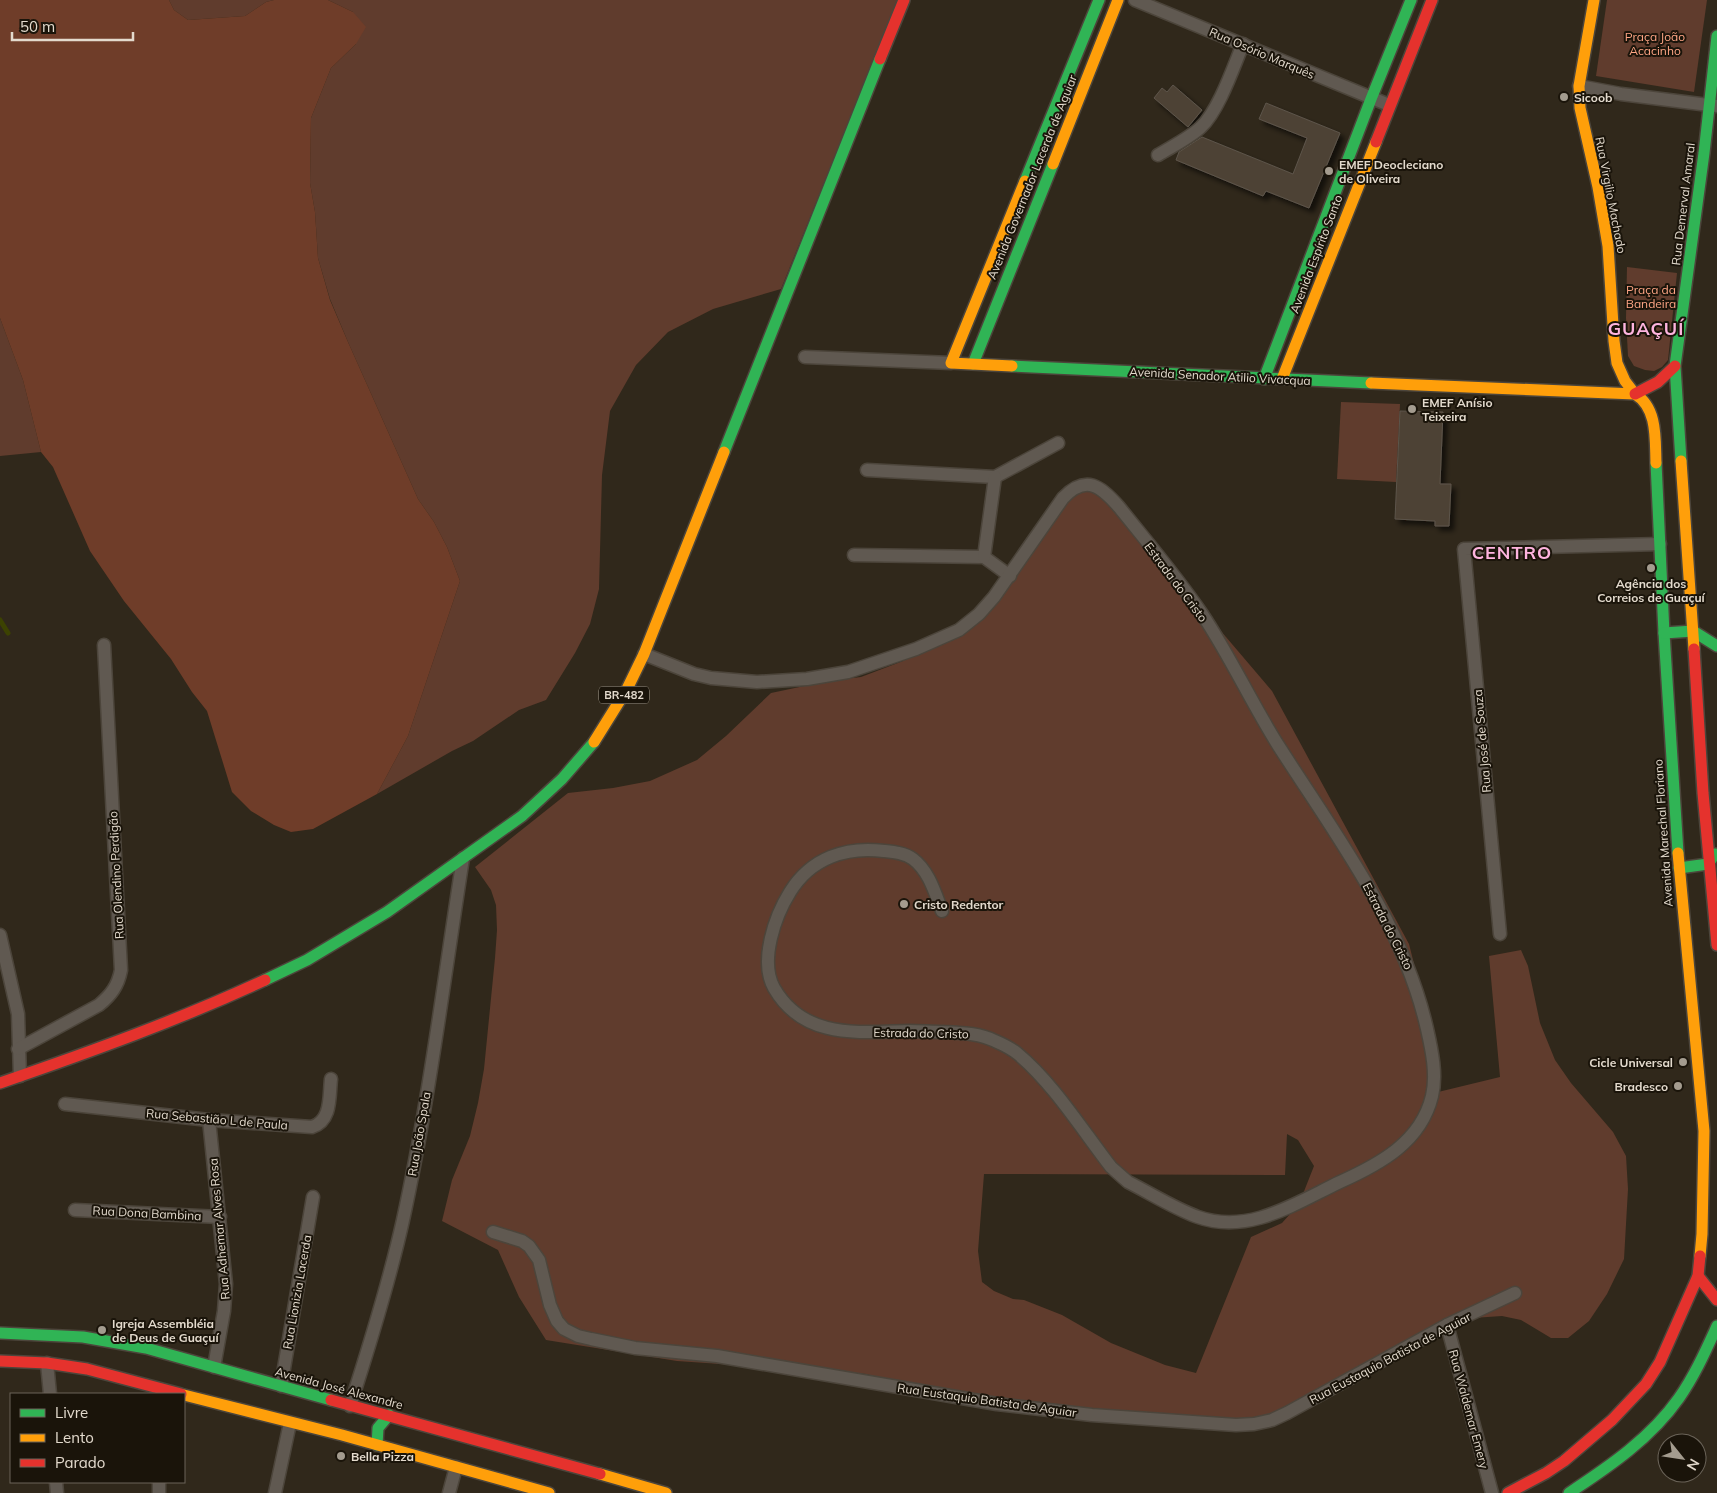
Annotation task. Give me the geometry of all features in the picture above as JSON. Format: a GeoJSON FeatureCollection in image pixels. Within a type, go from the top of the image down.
{"type":"FeatureCollection","features":[{"type":"Feature","properties":{"kind":"main road","name":"BR-482"},"geometry":{"type":"LineString","coordinates":[[0,1083],[128,1038],[220,1000],[307,960],[387,912],[522,816],[562,779],[589,750],[627,689],[644,654],[904,0]]}},
{"type":"Feature","properties":{"kind":"main road","name":"Avenida Governador Lacerda de Aguiar"},"geometry":{"type":"LineString","coordinates":[[951,363],[1099,0]]}},
{"type":"Feature","properties":{"kind":"main road","name":"Avenida Governador Lacerda de Aguiar"},"geometry":{"type":"LineString","coordinates":[[973,364],[1118,0]]}},
{"type":"Feature","properties":{"kind":"main road","name":"Avenida Espírito Santo"},"geometry":{"type":"LineString","coordinates":[[1264,379],[1411,0]]}},
{"type":"Feature","properties":{"kind":"main road","name":"Avenida Espírito Santo"},"geometry":{"type":"LineString","coordinates":[[1282,379],[1432,0]]}},
{"type":"Feature","properties":{"kind":"main road"},"geometry":{"type":"LineString","coordinates":[[1579,86],[1594,0]]}},
{"type":"Feature","properties":{"kind":"main road"},"geometry":{"type":"LineString","coordinates":[[1713,106],[1717,36]]}},
{"type":"Feature","properties":{"kind":"main road","name":"Rua Virgilio Machado"},"geometry":{"type":"LineString","coordinates":[[1579,86],[1580,108],[1598,187],[1608,246],[1617,362],[1625,381],[1635,394]]}},
{"type":"Feature","properties":{"kind":"main road","name":"Rua Demerval Amaral"},"geometry":{"type":"LineString","coordinates":[[1675,366],[1713,106]]}},
{"type":"Feature","properties":{"kind":"main road","name":"Avenida Senador Atilio Vivacqua"},"geometry":{"type":"LineString","coordinates":[[951,363],[1264,379],[1635,394]]}},
{"type":"Feature","properties":{"kind":"main road"},"geometry":{"type":"LineString","coordinates":[[1635,394],[1658,382],[1675,366]]}},
{"type":"Feature","properties":{"kind":"main road"},"geometry":{"type":"LineString","coordinates":[[1675,366],[1708,864],[1717,944]]}},
{"type":"Feature","properties":{"kind":"main road","name":"Avenida Marechal Floriano"},"geometry":{"type":"LineString","coordinates":[[1635,394],[1645,402],[1652,417],[1655,432],[1664,633],[1679,868],[1711,1130],[1698,1276]]}},
{"type":"Feature","properties":{"kind":"main road"},"geometry":{"type":"LineString","coordinates":[[1664,633],[1693,631],[1717,646]]}},
{"type":"Feature","properties":{"kind":"main road"},"geometry":{"type":"LineString","coordinates":[[1679,868],[1708,864],[1717,852]]}},
{"type":"Feature","properties":{"kind":"main road"},"geometry":{"type":"LineString","coordinates":[[1508,1493],[1564,1461],[1612,1420],[1646,1384],[1660,1362],[1698,1276],[1717,1300]]}},
{"type":"Feature","properties":{"kind":"main road"},"geometry":{"type":"LineString","coordinates":[[1569,1493],[1619,1458],[1656,1426],[1674,1405],[1700,1362],[1717,1326]]}},
{"type":"Feature","properties":{"kind":"main road","name":"Avenida José Alexandre"},"geometry":{"type":"LineString","coordinates":[[0,1333],[83,1336],[146,1348],[666,1493]]}},
{"type":"Feature","properties":{"kind":"main road"},"geometry":{"type":"LineString","coordinates":[[0,1358],[87,1369],[154,1391],[168,1393]]}},
{"type":"Feature","properties":{"kind":"main road"},"geometry":{"type":"LineString","coordinates":[[185,1396],[377,1445],[549,1493]]}},
{"type":"Feature","properties":{"kind":"main road"},"geometry":{"type":"LineString","coordinates":[[377,1445],[378,1428],[389,1415]]}},
{"type":"Feature","properties":{"kind":"street","name":"Rua Osório Marquês"},"geometry":{"type":"LineString","coordinates":[[1135,0],[1389,105]]}},
{"type":"Feature","properties":{"kind":"street"},"geometry":{"type":"LineString","coordinates":[[1158,155],[1200,128],[1208,118],[1221,95],[1242,44]]}},
{"type":"Feature","properties":{"kind":"street"},"geometry":{"type":"LineString","coordinates":[[1579,86],[1713,106]]}},
{"type":"Feature","properties":{"kind":"street","name":"Avenida Senador Atilio Vivacqua"},"geometry":{"type":"LineString","coordinates":[[804,357],[951,363]]}},
{"type":"Feature","properties":{"kind":"street"},"geometry":{"type":"LineString","coordinates":[[867,470],[995,478],[1058,443]]}},
{"type":"Feature","properties":{"kind":"street"},"geometry":{"type":"LineString","coordinates":[[984,556],[995,478]]}},
{"type":"Feature","properties":{"kind":"street","name":"Estrada do Cristo"},"geometry":{"type":"LineString","coordinates":[[644,654],[694,674],[728,681],[757,682],[807,679],[848,672],[916,649],[959,630],[979,614],[1010,576],[1063,498],[1072,489],[1083,485],[1097,486],[1108,494],[1119,507],[1202,614],[1278,744],[1347,848],[1391,928],[1412,975],[1422,1006],[1431,1048],[1434,1077],[1432,1096],[1426,1114],[1404,1145],[1386,1159],[1361,1173],[1266,1217],[1238,1222],[1212,1220],[1197,1216],[1128,1182],[1111,1168],[1053,1091],[1031,1066],[1016,1052],[996,1041],[977,1034],[965,1033],[910,1031],[872,1033],[832,1030],[808,1022],[792,1011],[780,999],[772,984],[768,972],[771,938],[775,924],[790,892],[801,877],[815,865],[839,852],[874,849],[901,853],[913,859],[922,868],[930,881],[942,911]]}},
{"type":"Feature","properties":{"kind":"street","name":"Rua José de Souza"},"geometry":{"type":"LineString","coordinates":[[1500,934],[1464,549],[1660,544]]}},
{"type":"Feature","properties":{"kind":"street"},"geometry":{"type":"LineString","coordinates":[[854,555],[984,556],[1010,576]]}},
{"type":"Feature","properties":{"kind":"street","name":"Rua Olendino Perdigão"},"geometry":{"type":"LineString","coordinates":[[18,1049],[99,1005],[119,981],[121,970],[104,645]]}},
{"type":"Feature","properties":{"kind":"street","name":"Rua João Spala"},"geometry":{"type":"LineString","coordinates":[[350,1406],[382,1308],[403,1220],[419,1140],[463,858]]}},
{"type":"Feature","properties":{"kind":"street"},"geometry":{"type":"LineString","coordinates":[[0,935],[18,1014],[20,1076]]}},
{"type":"Feature","properties":{"kind":"street","name":"Rua Sebastião L de Paula"},"geometry":{"type":"LineString","coordinates":[[65,1104],[209,1120],[306,1127],[318,1125],[325,1118],[331,1079]]}},
{"type":"Feature","properties":{"kind":"street","name":"Rua Adhemar Alves Rosa"},"geometry":{"type":"LineString","coordinates":[[209,1120],[220,1218],[226,1299],[214,1367]]}},
{"type":"Feature","properties":{"kind":"street","name":"Rua Lionizia Lacerda"},"geometry":{"type":"LineString","coordinates":[[281,1386],[313,1197]]}},
{"type":"Feature","properties":{"kind":"street","name":"Rua Dona Bambina"},"geometry":{"type":"LineString","coordinates":[[74,1210],[220,1218]]}},
{"type":"Feature","properties":{"kind":"street","name":"Rua Eustaquio Batista de Aguiar"},"geometry":{"type":"LineString","coordinates":[[493,1232],[522,1241],[536,1252],[556,1321],[564,1329],[578,1336],[635,1348],[717,1356],[997,1404],[1092,1415],[1236,1425],[1272,1420],[1287,1413],[1447,1325],[1515,1293]]}},
{"type":"Feature","properties":{"kind":"street","name":"Rua Waldemar Emery"},"geometry":{"type":"LineString","coordinates":[[1447,1325],[1492,1493]]}},
{"type":"Feature","properties":{"kind":"street"},"geometry":{"type":"LineString","coordinates":[[47,1363],[50,1393]]}},
{"type":"Feature","properties":{"kind":"street"},"geometry":{"type":"LineString","coordinates":[[275,1493],[290,1423]]}},
{"type":"Feature","properties":{"kind":"street"},"geometry":{"type":"LineString","coordinates":[[449,1493],[456,1467]]}},
{"type":"Feature","properties":{"kind":"green space"},"geometry":{"type":"Polygon","coordinates":[[[169,0],[274,0],[266,2],[245,16],[188,20],[174,10],[169,0]]]}},
{"type":"Feature","properties":{"kind":"green space"},"geometry":{"type":"Polygon","coordinates":[[[328,0],[898,0],[781,289],[713,309],[668,332],[636,365],[610,411],[602,475],[599,589],[590,624],[575,653],[546,700],[519,710],[473,741],[377,794],[408,736],[460,581],[447,547],[434,522],[418,499],[348,342],[330,299],[318,258],[315,212],[310,183],[311,118],[331,68],[356,44],[353,12],[328,0]]]}},
{"type":"Feature","properties":{"kind":"green space","name":"Praça João Acacinho"},"geometry":{"type":"Polygon","coordinates":[[[1607,0],[1707,0],[1694,92],[1596,76],[1607,0]]]}},
{"type":"Feature","properties":{"kind":"green space","name":"Praça da Bandeira"},"geometry":{"type":"Polygon","coordinates":[[[1627,267],[1677,273],[1668,360],[1662,367],[1654,371],[1634,366],[1628,356],[1626,318],[1627,267]]]}},
{"type":"Feature","properties":{"kind":"green space"},"geometry":{"type":"Polygon","coordinates":[[[0,318],[23,380],[41,452],[0,456],[0,318]]]}},
{"type":"Feature","properties":{"kind":"green space"},"geometry":{"type":"Polygon","coordinates":[[[1341,402],[1400,404],[1396,482],[1337,479],[1341,402]]]}},
{"type":"Feature","properties":{"kind":"green space"},"geometry":{"type":"Polygon","coordinates":[[[1094,482],[1272,691],[1409,944],[1434,1044],[1434,1093],[1500,1077],[1489,956],[1521,950],[1528,966],[1540,1023],[1555,1060],[1571,1083],[1613,1132],[1626,1156],[1628,1189],[1624,1259],[1607,1294],[1589,1321],[1568,1338],[1551,1338],[1521,1320],[1502,1316],[1473,1318],[1263,1422],[983,1406],[866,1374],[677,1361],[546,1340],[519,1297],[498,1250],[442,1221],[452,1180],[470,1136],[478,1103],[484,1069],[495,958],[496,905],[491,890],[475,867],[568,793],[613,788],[650,781],[697,760],[726,736],[771,693],[828,681],[861,677],[903,661],[958,623],[1002,585],[1072,495],[1094,482]],[[1287,1134],[1285,1175],[984,1174],[978,1251],[982,1282],[994,1291],[1013,1299],[1024,1300],[1062,1315],[1111,1343],[1165,1365],[1196,1373],[1251,1237],[1282,1223],[1299,1204],[1314,1166],[1298,1140],[1287,1134]]]}},
{"type":"Feature","properties":{"kind":"shaded area"},"geometry":{"type":"Polygon","coordinates":[[[0,0],[169,0],[174,10],[188,20],[245,16],[266,2],[274,0],[328,0],[353,12],[366,27],[356,44],[331,68],[311,118],[310,183],[315,212],[318,258],[330,300],[348,342],[418,499],[434,522],[447,547],[460,581],[408,736],[377,794],[313,829],[291,832],[274,825],[251,811],[232,792],[207,711],[192,692],[171,659],[124,601],[90,551],[53,467],[41,452],[23,380],[0,318],[0,0]]]}},
{"type":"Feature","properties":{"kind":"building"},"geometry":{"type":"Polygon","coordinates":[[[1173,85],[1202,110],[1188,127],[1154,98],[1162,88],[1167,92],[1173,85]]]}},
{"type":"Feature","properties":{"kind":"building"},"geometry":{"type":"Polygon","coordinates":[[[1266,103],[1340,133],[1309,208],[1266,191],[1263,196],[1176,160],[1179,152],[1202,137],[1293,174],[1307,138],[1259,119],[1266,103]]]}},
{"type":"Feature","properties":{"kind":"building"},"geometry":{"type":"Polygon","coordinates":[[[1400,411],[1443,412],[1440,484],[1451,484],[1449,526],[1435,526],[1435,521],[1395,519],[1400,411]]]}},
{"type":"Feature","properties":{"kind":"waterway"},"geometry":{"type":"LineString","coordinates":[[0,620],[8,633]]}},
{"type":"Feature","properties":{"kind":"traffic: fast"},"geometry":{"type":"LineString","coordinates":[[1025,181],[1099,0]]}},
{"type":"Feature","properties":{"kind":"traffic: fast"},"geometry":{"type":"LineString","coordinates":[[1264,379],[1411,0]]}},
{"type":"Feature","properties":{"kind":"traffic: fast"},"geometry":{"type":"LineString","coordinates":[[1681,461],[1675,366],[1704,153],[1717,36]]}},
{"type":"Feature","properties":{"kind":"traffic: fast"},"geometry":{"type":"LineString","coordinates":[[724,452],[880,59]]}},
{"type":"Feature","properties":{"kind":"traffic: fast"},"geometry":{"type":"LineString","coordinates":[[973,364],[1053,164]]}},
{"type":"Feature","properties":{"kind":"traffic: fast"},"geometry":{"type":"LineString","coordinates":[[1012,366],[1371,383]]}},
{"type":"Feature","properties":{"kind":"traffic: fast"},"geometry":{"type":"LineString","coordinates":[[1656,463],[1664,633],[1678,853]]}},
{"type":"Feature","properties":{"kind":"traffic: fast"},"geometry":{"type":"LineString","coordinates":[[1664,633],[1693,631],[1717,646]]}},
{"type":"Feature","properties":{"kind":"traffic: fast"},"geometry":{"type":"LineString","coordinates":[[265,980],[307,960],[387,912],[522,816],[562,779],[594,742]]}},
{"type":"Feature","properties":{"kind":"traffic: fast"},"geometry":{"type":"LineString","coordinates":[[1679,868],[1708,864],[1715,854]]}},
{"type":"Feature","properties":{"kind":"traffic: fast"},"geometry":{"type":"LineString","coordinates":[[1569,1493],[1629,1450],[1656,1426],[1679,1398],[1690,1380],[1717,1326]]}},
{"type":"Feature","properties":{"kind":"traffic: fast"},"geometry":{"type":"LineString","coordinates":[[0,1333],[83,1337],[146,1348],[331,1400]]}},
{"type":"Feature","properties":{"kind":"traffic: fast"},"geometry":{"type":"LineString","coordinates":[[377,1445],[378,1428],[389,1415]]}},
{"type":"Feature","properties":{"kind":"traffic: slow"},"geometry":{"type":"LineString","coordinates":[[1053,164],[1118,0]]}},
{"type":"Feature","properties":{"kind":"traffic: slow"},"geometry":{"type":"LineString","coordinates":[[1594,0],[1579,86],[1580,108],[1598,187],[1608,246],[1617,363],[1625,381],[1635,394]]}},
{"type":"Feature","properties":{"kind":"traffic: slow"},"geometry":{"type":"LineString","coordinates":[[1282,379],[1376,142]]}},
{"type":"Feature","properties":{"kind":"traffic: slow"},"geometry":{"type":"LineString","coordinates":[[1012,366],[951,363],[1025,181]]}},
{"type":"Feature","properties":{"kind":"traffic: slow"},"geometry":{"type":"LineString","coordinates":[[1371,383],[1635,394],[1648,407],[1654,425],[1656,463]]}},
{"type":"Feature","properties":{"kind":"traffic: slow"},"geometry":{"type":"LineString","coordinates":[[594,742],[627,689],[644,654],[724,452]]}},
{"type":"Feature","properties":{"kind":"traffic: slow"},"geometry":{"type":"LineString","coordinates":[[1681,461],[1694,649]]}},
{"type":"Feature","properties":{"kind":"traffic: slow"},"geometry":{"type":"LineString","coordinates":[[1678,853],[1704,1131],[1700,1256]]}},
{"type":"Feature","properties":{"kind":"traffic: slow"},"geometry":{"type":"LineString","coordinates":[[185,1395],[342,1435],[549,1493]]}},
{"type":"Feature","properties":{"kind":"traffic: slow"},"geometry":{"type":"LineString","coordinates":[[600,1474],[666,1493]]}},
{"type":"Feature","properties":{"kind":"traffic: jam"},"geometry":{"type":"LineString","coordinates":[[880,59],[904,0]]}},
{"type":"Feature","properties":{"kind":"traffic: jam"},"geometry":{"type":"LineString","coordinates":[[1376,142],[1432,0]]}},
{"type":"Feature","properties":{"kind":"traffic: jam"},"geometry":{"type":"LineString","coordinates":[[1635,394],[1658,382],[1675,366]]}},
{"type":"Feature","properties":{"kind":"traffic: jam"},"geometry":{"type":"LineString","coordinates":[[1694,649],[1703,793],[1717,945]]}},
{"type":"Feature","properties":{"kind":"traffic: jam"},"geometry":{"type":"LineString","coordinates":[[0,1083],[134,1035],[200,1009],[265,980]]}},
{"type":"Feature","properties":{"kind":"traffic: jam"},"geometry":{"type":"LineString","coordinates":[[1508,1493],[1564,1461],[1612,1420],[1646,1384],[1660,1362],[1698,1276],[1700,1256]]}},
{"type":"Feature","properties":{"kind":"traffic: jam"},"geometry":{"type":"LineString","coordinates":[[1698,1276],[1717,1300]]}},
{"type":"Feature","properties":{"kind":"traffic: jam"},"geometry":{"type":"LineString","coordinates":[[0,1361],[47,1363],[87,1369],[177,1393]]}},
{"type":"Feature","properties":{"kind":"traffic: jam"},"geometry":{"type":"LineString","coordinates":[[331,1400],[600,1474]]}},
{"type":"Feature","properties":{"kind":"place","name":"Sicoob"},"geometry":{"type":"Point","coordinates":[1564,97]}},
{"type":"Feature","properties":{"kind":"place","name":"EMEF Deocleciano de Oliveira"},"geometry":{"type":"Point","coordinates":[1329,171]}},
{"type":"Feature","properties":{"kind":"place","name":"EMEF Anísio Teixeira"},"geometry":{"type":"Point","coordinates":[1412,409]}},
{"type":"Feature","properties":{"kind":"place","name":"Agência dos Correios de Guaçuí"},"geometry":{"type":"Point","coordinates":[1651,568]}},
{"type":"Feature","properties":{"kind":"place","name":"Cristo Redentor"},"geometry":{"type":"Point","coordinates":[904,904]}},
{"type":"Feature","properties":{"kind":"place","name":"Cicle Universal"},"geometry":{"type":"Point","coordinates":[1683,1062]}},
{"type":"Feature","properties":{"kind":"place","name":"Bradesco"},"geometry":{"type":"Point","coordinates":[1678,1086]}},
{"type":"Feature","properties":{"kind":"place","name":"Igreja Assembléia de Deus de Guaçuí"},"geometry":{"type":"Point","coordinates":[102,1330]}},
{"type":"Feature","properties":{"kind":"place","name":"Bella Pizza"},"geometry":{"type":"Point","coordinates":[341,1456]}},
{"type":"Feature","properties":{"kind":"district","name":"GUAÇUÍ"},"geometry":{"type":"Point","coordinates":[1646,328]}},
{"type":"Feature","properties":{"kind":"district","name":"CENTRO"},"geometry":{"type":"Point","coordinates":[1512,552]}}]}
